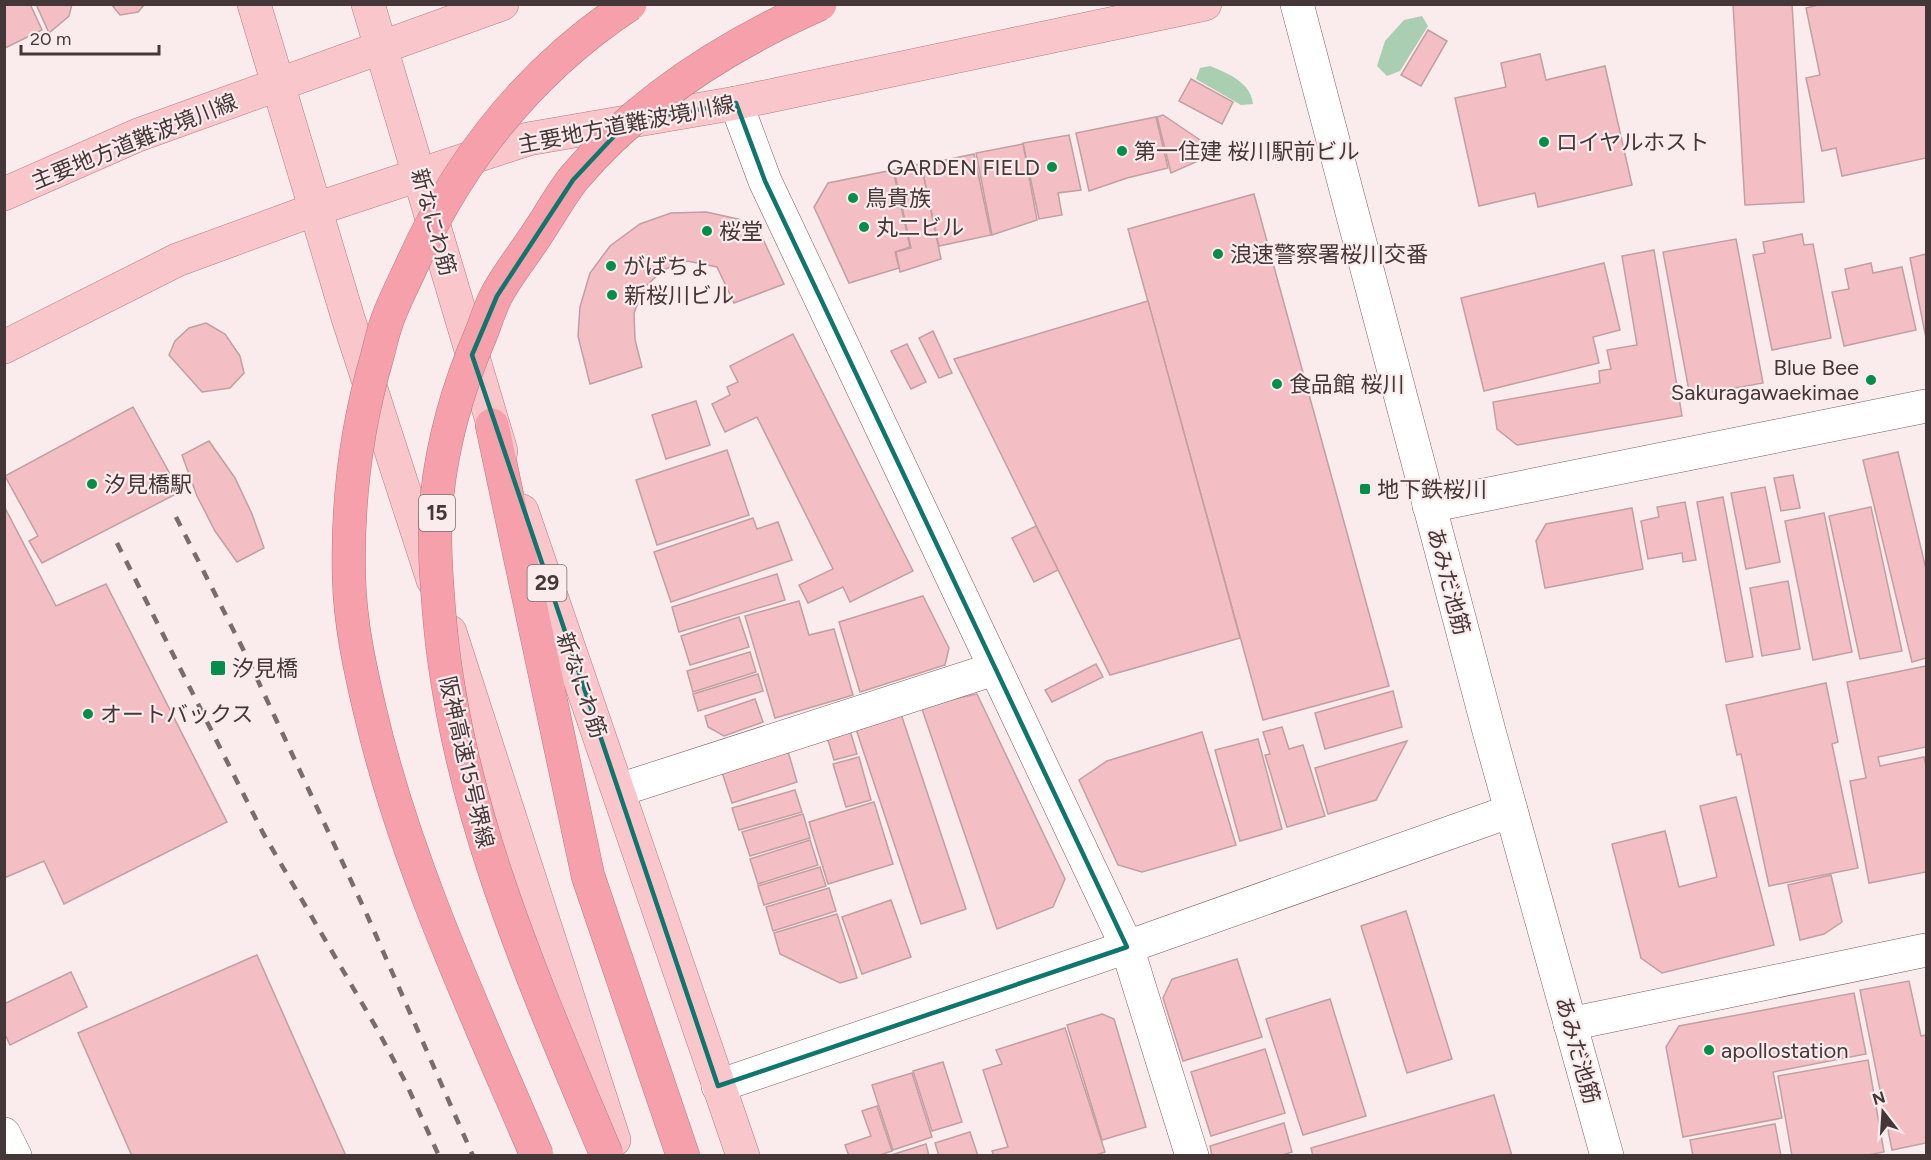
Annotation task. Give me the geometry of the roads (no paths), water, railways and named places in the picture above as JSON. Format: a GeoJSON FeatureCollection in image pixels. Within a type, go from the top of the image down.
{"type":"FeatureCollection","features":[{"type":"Feature","properties":{"kind":"highway"},"geometry":{"type":"LineString","coordinates":[[537,1155],[433,908],[404,829],[378,745],[359,664],[349,580],[351,488],[364,400],[388,316],[424,237],[459,174],[504,115],[555,61],[630,4]]}},
{"type":"Feature","properties":{"kind":"highway","name":"阪神高速15号堺線"},"geometry":{"type":"LineString","coordinates":[[607,1155],[560,1045],[508,909],[472,799],[455,728],[442,652],[436,568],[437,497],[448,431],[468,364],[497,296],[573,180],[616,134],[663,93],[718,56],[777,23],[820,4]]}},
{"type":"Feature","properties":{"kind":"highway"},"geometry":{"type":"LineString","coordinates":[[492,425],[588,876],[684,1155]]}},
{"type":"Feature","properties":{"kind":"main road"},"geometry":{"type":"LineString","coordinates":[[254,4],[348,318],[619,1155]]}},
{"type":"Feature","properties":{"kind":"main road","name":"新なにわ筋"},"geometry":{"type":"LineString","coordinates":[[368,4],[420,174],[492,425],[743,1155]]}},
{"type":"Feature","properties":{"kind":"main road","name":"主要地方道難波境川線"},"geometry":{"type":"LineString","coordinates":[[4,194],[138,135],[501,4]]}},
{"type":"Feature","properties":{"kind":"main road","name":"主要地方道難波境川線"},"geometry":{"type":"LineString","coordinates":[[4,347],[177,260],[316,209],[528,139],[736,103],[1205,4]]}},
{"type":"Feature","properties":{"kind":"street","name":"あみだ池筋"},"geometry":{"type":"LineString","coordinates":[[1297,4],[1511,811],[1607,1155]]}},
{"type":"Feature","properties":{"kind":"street"},"geometry":{"type":"LineString","coordinates":[[736,103],[765,181],[1127,947],[1192,1155]]}},
{"type":"Feature","properties":{"kind":"street"},"geometry":{"type":"LineString","coordinates":[[1429,506],[1926,406]]}},
{"type":"Feature","properties":{"kind":"street"},"geometry":{"type":"LineString","coordinates":[[619,790],[994,669]]}},
{"type":"Feature","properties":{"kind":"street"},"geometry":{"type":"LineString","coordinates":[[718,1086],[1127,947],[1511,811]]}},
{"type":"Feature","properties":{"kind":"street"},"geometry":{"type":"LineString","coordinates":[[1570,1024],[1926,950]]}},
{"type":"Feature","properties":{"kind":"street"},"geometry":{"type":"LineString","coordinates":[[4,1134],[15,1155]]}},
{"type":"Feature","properties":{"kind":"railway"},"geometry":{"type":"LineString","coordinates":[[176,517],[246,655],[367,915],[473,1156]]}},
{"type":"Feature","properties":{"kind":"railway"},"geometry":{"type":"LineString","coordinates":[[117,543],[263,833],[377,1029],[406,1083],[439,1156]]}},
{"type":"Feature","properties":{"kind":"place","name":"ロイヤルホスト"},"geometry":{"type":"Point","coordinates":[1544,142]}},
{"type":"Feature","properties":{"kind":"place","name":"第一住建 桜川駅前ビル"},"geometry":{"type":"Point","coordinates":[1122,151]}},
{"type":"Feature","properties":{"kind":"place","name":"GARDEN FIELD"},"geometry":{"type":"Point","coordinates":[1052,167]}},
{"type":"Feature","properties":{"kind":"place","name":"鳥貴族"},"geometry":{"type":"Point","coordinates":[853,198]}},
{"type":"Feature","properties":{"kind":"place","name":"丸二ビル"},"geometry":{"type":"Point","coordinates":[864,227]}},
{"type":"Feature","properties":{"kind":"place","name":"桜堂"},"geometry":{"type":"Point","coordinates":[707,231]}},
{"type":"Feature","properties":{"kind":"place","name":"浪速警察署桜川交番"},"geometry":{"type":"Point","coordinates":[1218,254]}},
{"type":"Feature","properties":{"kind":"place","name":"がばちょ"},"geometry":{"type":"Point","coordinates":[611,266]}},
{"type":"Feature","properties":{"kind":"place","name":"新桜川ビル"},"geometry":{"type":"Point","coordinates":[612,295]}},
{"type":"Feature","properties":{"kind":"place","name":"Blue Bee Sakuragawaekimae"},"geometry":{"type":"Point","coordinates":[1871,380]}},
{"type":"Feature","properties":{"kind":"place","name":"食品館 桜川"},"geometry":{"type":"Point","coordinates":[1277,384]}},
{"type":"Feature","properties":{"kind":"place","name":"汐見橋駅"},"geometry":{"type":"Point","coordinates":[92,484]}},
{"type":"Feature","properties":{"kind":"place","name":"地下鉄桜川"},"geometry":{"type":"Point","coordinates":[1365,489]}},
{"type":"Feature","properties":{"kind":"place","name":"汐見橋"},"geometry":{"type":"Point","coordinates":[218,668]}},
{"type":"Feature","properties":{"kind":"place","name":"オートバックス"},"geometry":{"type":"Point","coordinates":[88,714]}},
{"type":"Feature","properties":{"kind":"place","name":"apollostation"},"geometry":{"type":"Point","coordinates":[1709,1050]}}]}
